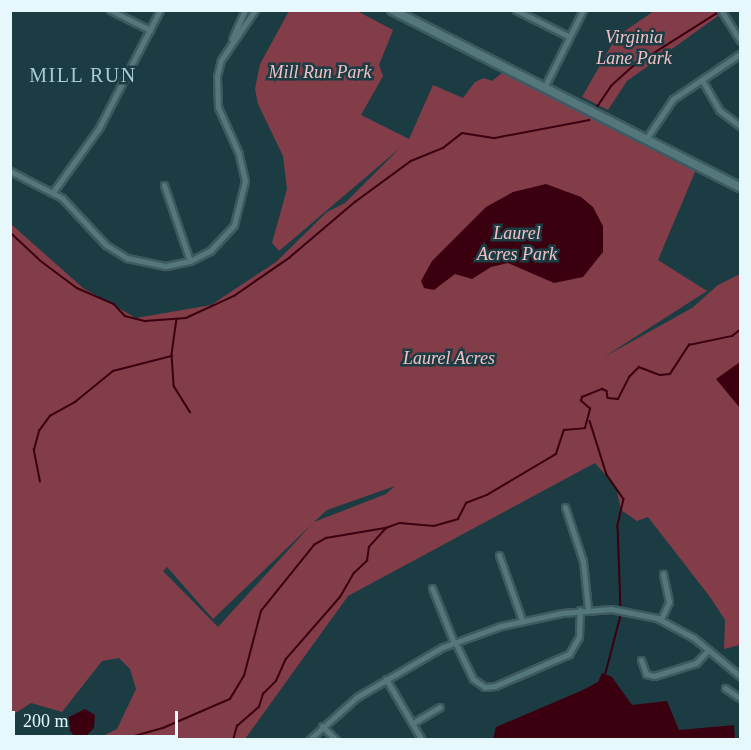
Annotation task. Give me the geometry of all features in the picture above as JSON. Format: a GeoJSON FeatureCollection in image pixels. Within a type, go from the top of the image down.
{"type":"FeatureCollection","features":[{"type":"Feature","properties":{"kind":"main road"},"geometry":{"type":"LineString","coordinates":[[392,10],[741,187]]}},
{"type":"Feature","properties":{"kind":"street"},"geometry":{"type":"LineString","coordinates":[[110,10],[150,30]]}},
{"type":"Feature","properties":{"kind":"street"},"geometry":{"type":"LineString","coordinates":[[53,192],[99,128],[160,10]]}},
{"type":"Feature","properties":{"kind":"street"},"geometry":{"type":"LineString","coordinates":[[232,41],[245,10]]}},
{"type":"Feature","properties":{"kind":"street"},"geometry":{"type":"LineString","coordinates":[[10,171],[53,192],[120,255],[158,265],[190,261],[217,246],[229,233],[243,199],[242,162],[220,115],[215,92],[221,60],[255,10]]}},
{"type":"Feature","properties":{"kind":"street"},"geometry":{"type":"LineString","coordinates":[[516,10],[568,36]]}},
{"type":"Feature","properties":{"kind":"street"},"geometry":{"type":"LineString","coordinates":[[544,88],[583,10]]}},
{"type":"Feature","properties":{"kind":"street"},"geometry":{"type":"LineString","coordinates":[[721,10],[741,40]]}},
{"type":"Feature","properties":{"kind":"street"},"geometry":{"type":"LineString","coordinates":[[646,139],[664,108],[741,54]]}},
{"type":"Feature","properties":{"kind":"street"},"geometry":{"type":"LineString","coordinates":[[702,80],[719,110],[741,126]]}},
{"type":"Feature","properties":{"kind":"street"},"geometry":{"type":"LineString","coordinates":[[164,185],[190,261]]}},
{"type":"Feature","properties":{"kind":"street"},"geometry":{"type":"LineString","coordinates":[[565,507],[583,561],[588,609]]}},
{"type":"Feature","properties":{"kind":"street"},"geometry":{"type":"LineString","coordinates":[[499,555],[522,620]]}},
{"type":"Feature","properties":{"kind":"street"},"geometry":{"type":"LineString","coordinates":[[661,619],[669,602],[663,574]]}},
{"type":"Feature","properties":{"kind":"street"},"geometry":{"type":"LineString","coordinates":[[432,588],[454,643],[473,679],[485,687],[495,686],[569,654],[579,637],[580,610]]}},
{"type":"Feature","properties":{"kind":"street"},"geometry":{"type":"LineString","coordinates":[[309,740],[322,726],[386,679],[454,643],[522,620],[580,610],[629,611],[661,619],[708,650],[741,676]]}},
{"type":"Feature","properties":{"kind":"street"},"geometry":{"type":"LineString","coordinates":[[641,660],[646,674],[654,676],[696,663],[708,650]]}},
{"type":"Feature","properties":{"kind":"street"},"geometry":{"type":"LineString","coordinates":[[386,679],[422,740]]}},
{"type":"Feature","properties":{"kind":"street"},"geometry":{"type":"LineString","coordinates":[[725,688],[738,697],[741,687]]}},
{"type":"Feature","properties":{"kind":"street"},"geometry":{"type":"LineString","coordinates":[[412,723],[440,707]]}},
{"type":"Feature","properties":{"kind":"street"},"geometry":{"type":"LineString","coordinates":[[322,726],[336,740]]}},
{"type":"Feature","properties":{"kind":"green space","name":"Laurel Acres Park"},"geometry":{"type":"Polygon","coordinates":[[[289,11],[357,11],[393,30],[379,65],[383,76],[361,115],[409,139],[433,85],[463,98],[475,82],[484,78],[492,81],[507,69],[698,165],[658,260],[707,291],[604,357],[692,308],[718,285],[740,274],[740,645],[724,649],[725,620],[710,597],[648,517],[637,521],[621,510],[616,487],[595,463],[348,596],[245,739],[97,739],[117,729],[136,689],[130,669],[119,658],[102,661],[62,712],[31,703],[11,716],[11,224],[83,288],[136,318],[211,305],[276,262],[327,212],[345,203],[400,148],[279,251],[272,243],[287,189],[283,156],[258,104],[255,89],[260,64],[289,11]],[[395,486],[327,510],[314,522],[386,494],[395,486]],[[312,524],[213,619],[167,567],[163,571],[218,627],[312,524]]]}},
{"type":"Feature","properties":{"kind":"green space","name":"Virginia Lane Park"},"geometry":{"type":"Polygon","coordinates":[[[654,11],[714,11],[718,16],[627,81],[608,110],[582,97],[616,37],[654,11]]]}},
{"type":"Feature","properties":{"kind":"shaded area"},"geometry":{"type":"Polygon","coordinates":[[[546,184],[581,197],[593,207],[603,226],[603,252],[583,277],[554,283],[508,263],[491,267],[472,279],[455,274],[434,290],[424,288],[421,281],[432,261],[486,207],[513,192],[546,184]]]}},
{"type":"Feature","properties":{"kind":"shaded area"},"geometry":{"type":"Polygon","coordinates":[[[740,362],[740,408],[716,379],[740,362]]]}},
{"type":"Feature","properties":{"kind":"shaded area"},"geometry":{"type":"Polygon","coordinates":[[[602,673],[612,677],[632,705],[667,701],[679,730],[734,725],[735,739],[493,739],[496,727],[583,690],[598,682],[602,673]]]}},
{"type":"Feature","properties":{"kind":"shaded area"},"geometry":{"type":"Polygon","coordinates":[[[85,709],[95,715],[94,728],[87,735],[74,736],[63,720],[85,709]]]}},
{"type":"Feature","properties":{"kind":"waterway"},"geometry":{"type":"LineString","coordinates":[[597,107],[611,86],[632,67],[717,13]]}},
{"type":"Feature","properties":{"kind":"waterway"},"geometry":{"type":"LineString","coordinates":[[10,232],[41,261],[77,288],[114,304],[125,316],[145,321],[186,318],[234,296],[289,258],[355,202],[411,161],[443,148],[462,133],[495,138],[589,120]]}},
{"type":"Feature","properties":{"kind":"waterway"},"geometry":{"type":"LineString","coordinates":[[177,319],[172,355],[174,386],[190,412]]}},
{"type":"Feature","properties":{"kind":"waterway"},"geometry":{"type":"LineString","coordinates":[[233,740],[237,726],[259,707],[263,694],[276,681],[286,659],[340,597],[354,573],[367,561],[369,547],[386,528],[400,523],[434,526],[458,519],[466,503],[487,495],[556,454],[564,430],[585,428],[590,409],[581,401],[582,397],[602,389],[607,391],[608,398],[618,399],[629,377],[639,367],[660,375],[670,374],[689,345],[732,336],[740,330]]}},
{"type":"Feature","properties":{"kind":"waterway"},"geometry":{"type":"LineString","coordinates":[[40,482],[34,450],[39,431],[50,416],[75,402],[113,371],[172,356]]}},
{"type":"Feature","properties":{"kind":"waterway"},"geometry":{"type":"LineString","coordinates":[[590,421],[607,475],[624,499],[618,526],[621,609]]}},
{"type":"Feature","properties":{"kind":"waterway"},"geometry":{"type":"LineString","coordinates":[[120,740],[163,728],[230,699],[244,676],[261,611],[314,545],[326,538],[386,528]]}},
{"type":"Feature","properties":{"kind":"waterway"},"geometry":{"type":"LineString","coordinates":[[605,675],[621,614]]}},
{"type":"Feature","properties":{"kind":"district","name":"MILL RUN"},"geometry":{"type":"Point","coordinates":[83,75]}},
{"type":"Feature","properties":{"kind":"park label","name":"Mill Run Park"},"geometry":{"type":"Point","coordinates":[320,72]}},
{"type":"Feature","properties":{"kind":"park label","name":"Laurel Acres"},"geometry":{"type":"Point","coordinates":[449,358]}}]}
